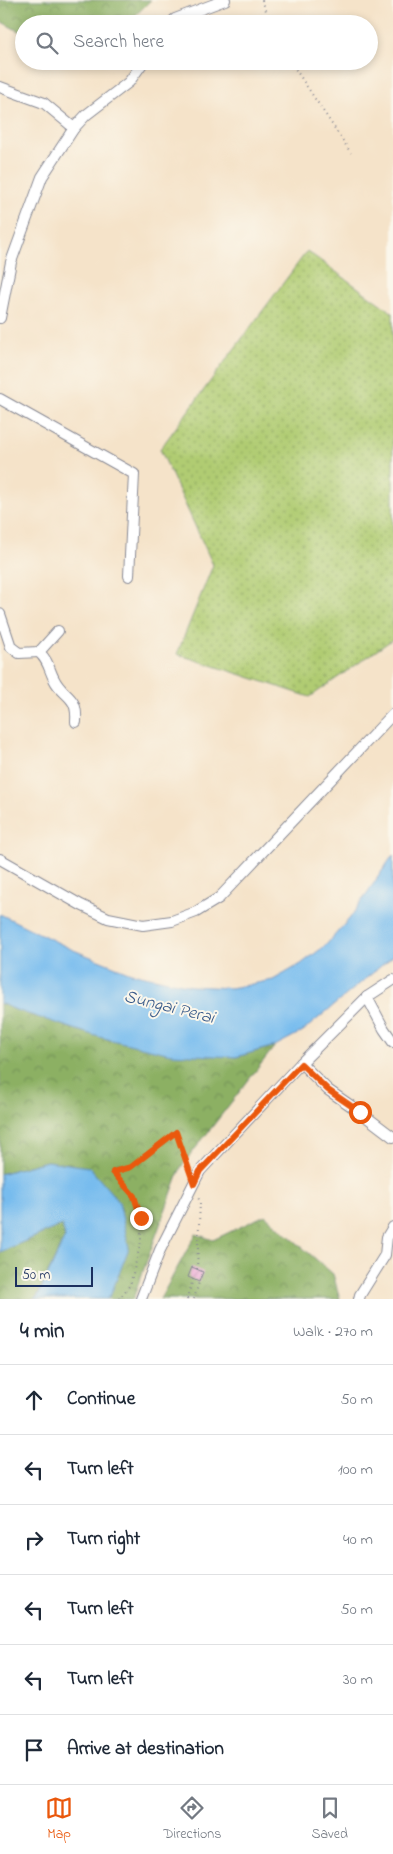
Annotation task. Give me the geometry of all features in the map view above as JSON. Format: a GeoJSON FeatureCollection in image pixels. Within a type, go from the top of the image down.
{"type":"FeatureCollection","features":[{"type":"Feature","properties":{"kind":"street"},"geometry":{"type":"LineString","coordinates":[[186,15],[225,0]]}},
{"type":"Feature","properties":{"kind":"street"},"geometry":{"type":"LineString","coordinates":[[0,318],[11,262],[42,178],[74,128],[86,115],[129,82],[138,70]]}},
{"type":"Feature","properties":{"kind":"street"},"geometry":{"type":"LineString","coordinates":[[0,87],[44,103],[74,128]]}},
{"type":"Feature","properties":{"kind":"street"},"geometry":{"type":"LineString","coordinates":[[0,399],[134,474],[129,576]]}},
{"type":"Feature","properties":{"kind":"street"},"geometry":{"type":"LineString","coordinates":[[0,614],[11,647],[19,653],[39,652],[58,631]]}},
{"type":"Feature","properties":{"kind":"street"},"geometry":{"type":"LineString","coordinates":[[39,652],[48,662],[55,680],[77,708],[76,722]]}},
{"type":"Feature","properties":{"kind":"street"},"geometry":{"type":"LineString","coordinates":[[0,859],[81,905],[108,918],[143,925],[172,921],[196,912],[219,898],[393,714]]}},
{"type":"Feature","properties":{"kind":"street"},"geometry":{"type":"LineString","coordinates":[[142,1299],[160,1250],[200,1171],[301,1064],[367,998],[393,980]]}},
{"type":"Feature","properties":{"kind":"street"},"geometry":{"type":"LineString","coordinates":[[367,998],[393,1042]]}},
{"type":"Feature","properties":{"kind":"street"},"geometry":{"type":"LineString","coordinates":[[301,1064],[328,1090],[393,1137]]}},
{"type":"Feature","properties":{"kind":"street"},"geometry":{"type":"LineString","coordinates":[[359,1299],[385,1255],[387,1237],[393,1228]]}},
{"type":"Feature","properties":{"kind":"path"},"geometry":{"type":"LineString","coordinates":[[262,0],[268,15]]}},
{"type":"Feature","properties":{"kind":"path"},"geometry":{"type":"LineString","coordinates":[[296,70],[351,153]]}},
{"type":"Feature","properties":{"kind":"path"},"geometry":{"type":"LineString","coordinates":[[119,1299],[130,1286],[141,1242],[141,1218],[134,1196],[113,1172],[131,1167],[176,1132],[200,1202],[197,1269]]}},
{"type":"Feature","properties":{"kind":"path"},"geometry":{"type":"LineString","coordinates":[[187,1299],[193,1279]]}},
{"type":"Feature","properties":{"kind":"path"},"geometry":{"type":"LineString","coordinates":[[194,1299],[199,1282]]}},
{"type":"Feature","properties":{"kind":"green space"},"geometry":{"type":"Polygon","coordinates":[[[0,0],[151,0],[136,15],[15,15],[15,29],[0,21],[0,0]]]}},
{"type":"Feature","properties":{"kind":"green space"},"geometry":{"type":"Polygon","coordinates":[[[307,251],[393,313],[393,639],[310,697],[177,654],[213,565],[160,449],[307,251]]]}},
{"type":"Feature","properties":{"kind":"green space"},"geometry":{"type":"Polygon","coordinates":[[[0,1003],[16,1010],[236,1057],[275,1046],[181,1167],[133,1299],[107,1299],[111,1294],[47,1161],[0,1174],[0,1003]]]}},
{"type":"Feature","properties":{"kind":"green space"},"geometry":{"type":"Polygon","coordinates":[[[265,1215],[333,1274],[340,1299],[160,1299],[196,1234],[213,1240],[265,1215]]]}},
{"type":"Feature","properties":{"kind":"green space"},"geometry":{"type":"Polygon","coordinates":[[[62,1225],[65,1237],[37,1296],[34,1299],[0,1299],[0,1252],[62,1225]]]}},
{"type":"Feature","properties":{"kind":"water","name":"Sungai Perai"},"geometry":{"type":"Polygon","coordinates":[[[393,855],[393,956],[303,1031],[275,1046],[236,1057],[171,1054],[99,1037],[0,1003],[0,914],[71,949],[131,973],[191,986],[231,988],[273,980],[301,964],[326,945],[350,918],[393,855]]]}},
{"type":"Feature","properties":{"kind":"water"},"geometry":{"type":"Polygon","coordinates":[[[47,1161],[89,1167],[119,1202],[129,1248],[111,1294],[107,1299],[34,1299],[38,1296],[65,1237],[62,1225],[0,1252],[0,1174],[47,1161]]]}},
{"type":"Feature","properties":{"kind":"building"},"geometry":{"type":"Polygon","coordinates":[[[192,1267],[203,1272],[199,1282],[188,1277],[192,1267]]]}},
{"type":"Feature","properties":{"kind":"route"},"geometry":{"type":"LineString","coordinates":[[141,1218],[134,1196],[113,1172],[131,1167],[176,1132],[194,1184],[200,1171],[301,1064],[328,1090],[360,1112]]}}]}
